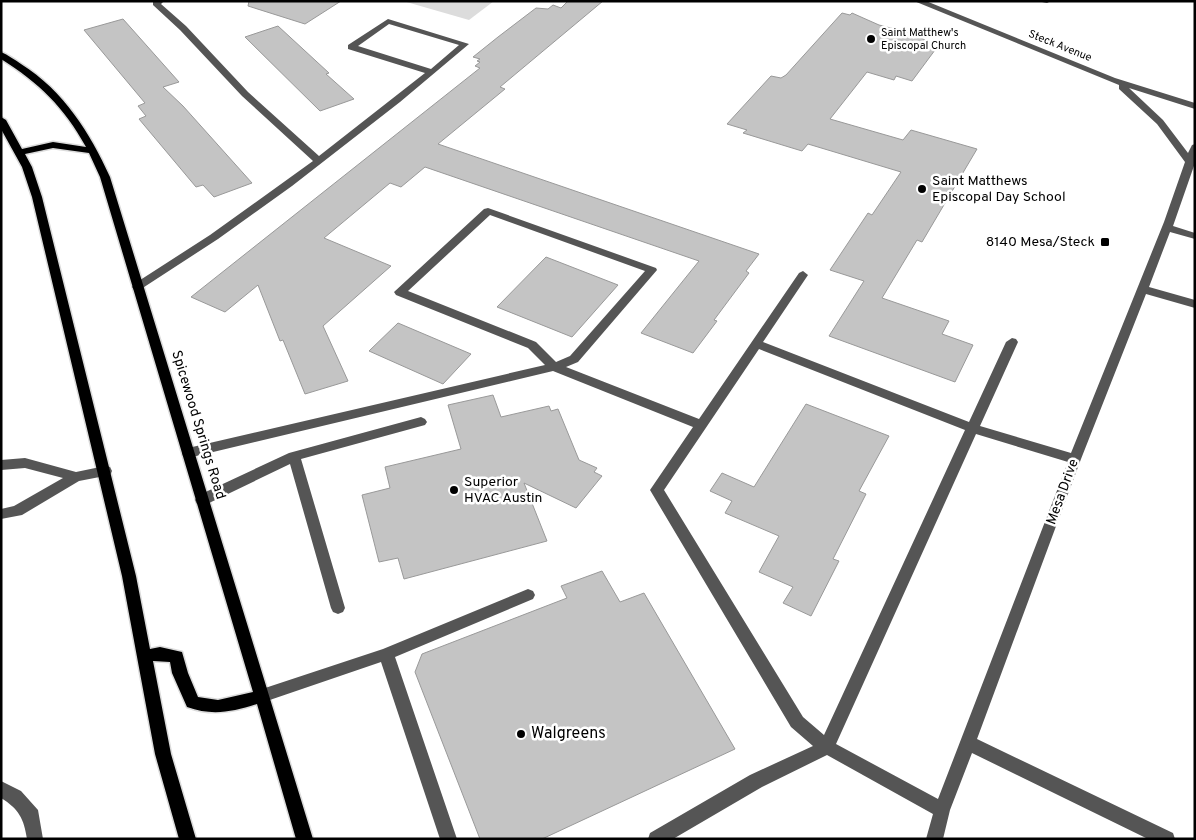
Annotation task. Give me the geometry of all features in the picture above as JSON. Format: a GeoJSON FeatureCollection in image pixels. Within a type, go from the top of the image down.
{"type":"FeatureCollection","features":[{"type":"Feature","properties":{"kind":"main road","name":"Spicewood Springs Road"},"geometry":{"type":"LineString","coordinates":[[1,55],[42,83],[62,103],[94,151],[104,177],[305,839]]}},
{"type":"Feature","properties":{"kind":"main road"},"geometry":{"type":"LineString","coordinates":[[1,120],[27,167],[37,197],[129,576],[163,754],[188,839]]}},
{"type":"Feature","properties":{"kind":"main road"},"geometry":{"type":"LineString","coordinates":[[19,152],[53,145],[94,151]]}},
{"type":"Feature","properties":{"kind":"main road"},"geometry":{"type":"LineString","coordinates":[[144,656],[160,654],[177,657],[180,673],[192,702],[206,708],[228,707],[261,696]]}},
{"type":"Feature","properties":{"kind":"street"},"geometry":{"type":"LineString","coordinates":[[160,1],[156,3],[183,28],[245,94],[318,160]]}},
{"type":"Feature","properties":{"kind":"street","name":"Steck Avenue"},"geometry":{"type":"LineString","coordinates":[[918,1],[1112,80],[1195,106]]}},
{"type":"Feature","properties":{"kind":"street"},"geometry":{"type":"LineString","coordinates":[[1041,1],[1047,1]]}},
{"type":"Feature","properties":{"kind":"street"},"geometry":{"type":"LineString","coordinates":[[138,288],[200,248],[318,160],[432,72],[465,44],[388,21],[351,47],[432,72]]}},
{"type":"Feature","properties":{"kind":"street"},"geometry":{"type":"LineString","coordinates":[[1112,80],[1156,116],[1172,135],[1190,163]]}},
{"type":"Feature","properties":{"kind":"street","name":"Mesa Drive"},"geometry":{"type":"LineString","coordinates":[[934,839],[942,810],[1075,459],[1167,228],[1195,147]]}},
{"type":"Feature","properties":{"kind":"street"},"geometry":{"type":"LineString","coordinates":[[1184,182],[1195,185]]}},
{"type":"Feature","properties":{"kind":"street"},"geometry":{"type":"LineString","coordinates":[[188,453],[554,367],[574,359],[652,270],[488,211],[400,292],[532,345],[554,367],[702,425]]}},
{"type":"Feature","properties":{"kind":"street"},"geometry":{"type":"LineString","coordinates":[[1167,228],[1195,236]]}},
{"type":"Feature","properties":{"kind":"street"},"geometry":{"type":"LineString","coordinates":[[803,275],[657,490],[797,722],[827,747],[942,810]]}},
{"type":"Feature","properties":{"kind":"street"},"geometry":{"type":"LineString","coordinates":[[1143,289],[1195,304]]}},
{"type":"Feature","properties":{"kind":"street"},"geometry":{"type":"LineString","coordinates":[[656,839],[756,780],[827,747],[1012,342]]}},
{"type":"Feature","properties":{"kind":"street"},"geometry":{"type":"LineString","coordinates":[[756,344],[973,428],[1075,459]]}},
{"type":"Feature","properties":{"kind":"street"},"geometry":{"type":"LineString","coordinates":[[202,500],[294,456],[421,422]]}},
{"type":"Feature","properties":{"kind":"street"},"geometry":{"type":"LineString","coordinates":[[294,456],[338,608]]}},
{"type":"Feature","properties":{"kind":"street"},"geometry":{"type":"LineString","coordinates":[[1,465],[25,463],[76,478]]}},
{"type":"Feature","properties":{"kind":"street"},"geometry":{"type":"LineString","coordinates":[[1,514],[17,511],[76,478],[105,471]]}},
{"type":"Feature","properties":{"kind":"street"},"geometry":{"type":"LineString","coordinates":[[261,696],[386,654],[528,595]]}},
{"type":"Feature","properties":{"kind":"street"},"geometry":{"type":"LineString","coordinates":[[386,654],[449,839]]}},
{"type":"Feature","properties":{"kind":"street"},"geometry":{"type":"LineString","coordinates":[[968,743],[1167,839]]}},
{"type":"Feature","properties":{"kind":"street"},"geometry":{"type":"LineString","coordinates":[[1,789],[15,797],[32,816],[34,839]]}},
{"type":"Feature","properties":{"kind":"shaded area"},"geometry":{"type":"Polygon","coordinates":[[[403,1],[494,1],[469,20],[403,1]]]}},
{"type":"Feature","properties":{"kind":"building"},"geometry":{"type":"Polygon","coordinates":[[[249,1],[341,1],[305,24],[248,6],[249,1]]]}},
{"type":"Feature","properties":{"kind":"building"},"geometry":{"type":"Polygon","coordinates":[[[568,1],[603,1],[500,87],[505,89],[438,144],[759,254],[746,271],[749,273],[714,320],[717,321],[693,353],[641,333],[699,261],[425,167],[401,187],[390,183],[324,238],[391,266],[323,326],[348,381],[305,394],[283,340],[280,341],[258,285],[225,312],[191,297],[480,68],[475,66],[480,62],[477,61],[480,59],[473,57],[498,37],[536,8],[548,9],[553,5],[561,8],[568,1]]]}},
{"type":"Feature","properties":{"kind":"building"},"geometry":{"type":"Polygon","coordinates":[[[842,13],[850,15],[852,13],[879,25],[910,33],[938,46],[912,81],[896,76],[894,80],[867,72],[830,119],[903,140],[911,130],[977,149],[922,242],[917,240],[882,298],[949,321],[942,334],[973,345],[955,382],[829,336],[864,281],[830,270],[868,213],[872,215],[901,172],[808,144],[802,151],[743,133],[747,130],[727,124],[771,76],[781,78],[786,75],[842,13]]]}},
{"type":"Feature","properties":{"kind":"building"},"geometry":{"type":"Polygon","coordinates":[[[123,19],[179,82],[163,87],[183,106],[252,183],[214,197],[203,185],[196,187],[139,119],[146,116],[138,106],[145,103],[84,30],[123,19]]]}},
{"type":"Feature","properties":{"kind":"building"},"geometry":{"type":"Polygon","coordinates":[[[278,26],[354,99],[320,111],[245,37],[278,26]]]}},
{"type":"Feature","properties":{"kind":"building"},"geometry":{"type":"Polygon","coordinates":[[[546,257],[618,285],[572,337],[497,307],[546,257]]]}},
{"type":"Feature","properties":{"kind":"building"},"geometry":{"type":"Polygon","coordinates":[[[398,323],[471,354],[443,384],[369,351],[398,323]]]}},
{"type":"Feature","properties":{"kind":"building"},"geometry":{"type":"Polygon","coordinates":[[[493,395],[501,417],[549,406],[551,411],[558,409],[579,460],[597,468],[594,472],[602,476],[576,508],[524,483],[547,541],[404,579],[398,558],[379,562],[362,495],[390,488],[385,467],[461,449],[448,405],[493,395]]]}},
{"type":"Feature","properties":{"kind":"building"},"geometry":{"type":"Polygon","coordinates":[[[806,404],[889,436],[859,491],[866,494],[833,559],[839,561],[811,616],[783,603],[793,587],[759,572],[779,536],[725,513],[732,501],[710,491],[722,473],[754,487],[806,404]]]}},
{"type":"Feature","properties":{"kind":"building"},"geometry":{"type":"Polygon","coordinates":[[[602,571],[620,602],[644,593],[735,749],[542,839],[480,839],[415,672],[422,654],[567,598],[561,586],[602,571]]]}},
{"type":"Feature","properties":{"kind":"place","name":"Saint Matthew's Episcopal Church"},"geometry":{"type":"Point","coordinates":[871,39]}},
{"type":"Feature","properties":{"kind":"place","name":"Saint Matthews Episcopal Day School"},"geometry":{"type":"Point","coordinates":[922,189]}},
{"type":"Feature","properties":{"kind":"place","name":"8140 Mesa/Steck"},"geometry":{"type":"Point","coordinates":[1105,242]}},
{"type":"Feature","properties":{"kind":"place","name":"Superior HVAC Austin"},"geometry":{"type":"Point","coordinates":[454,490]}},
{"type":"Feature","properties":{"kind":"place","name":"Walgreens"},"geometry":{"type":"Point","coordinates":[521,734]}}]}
